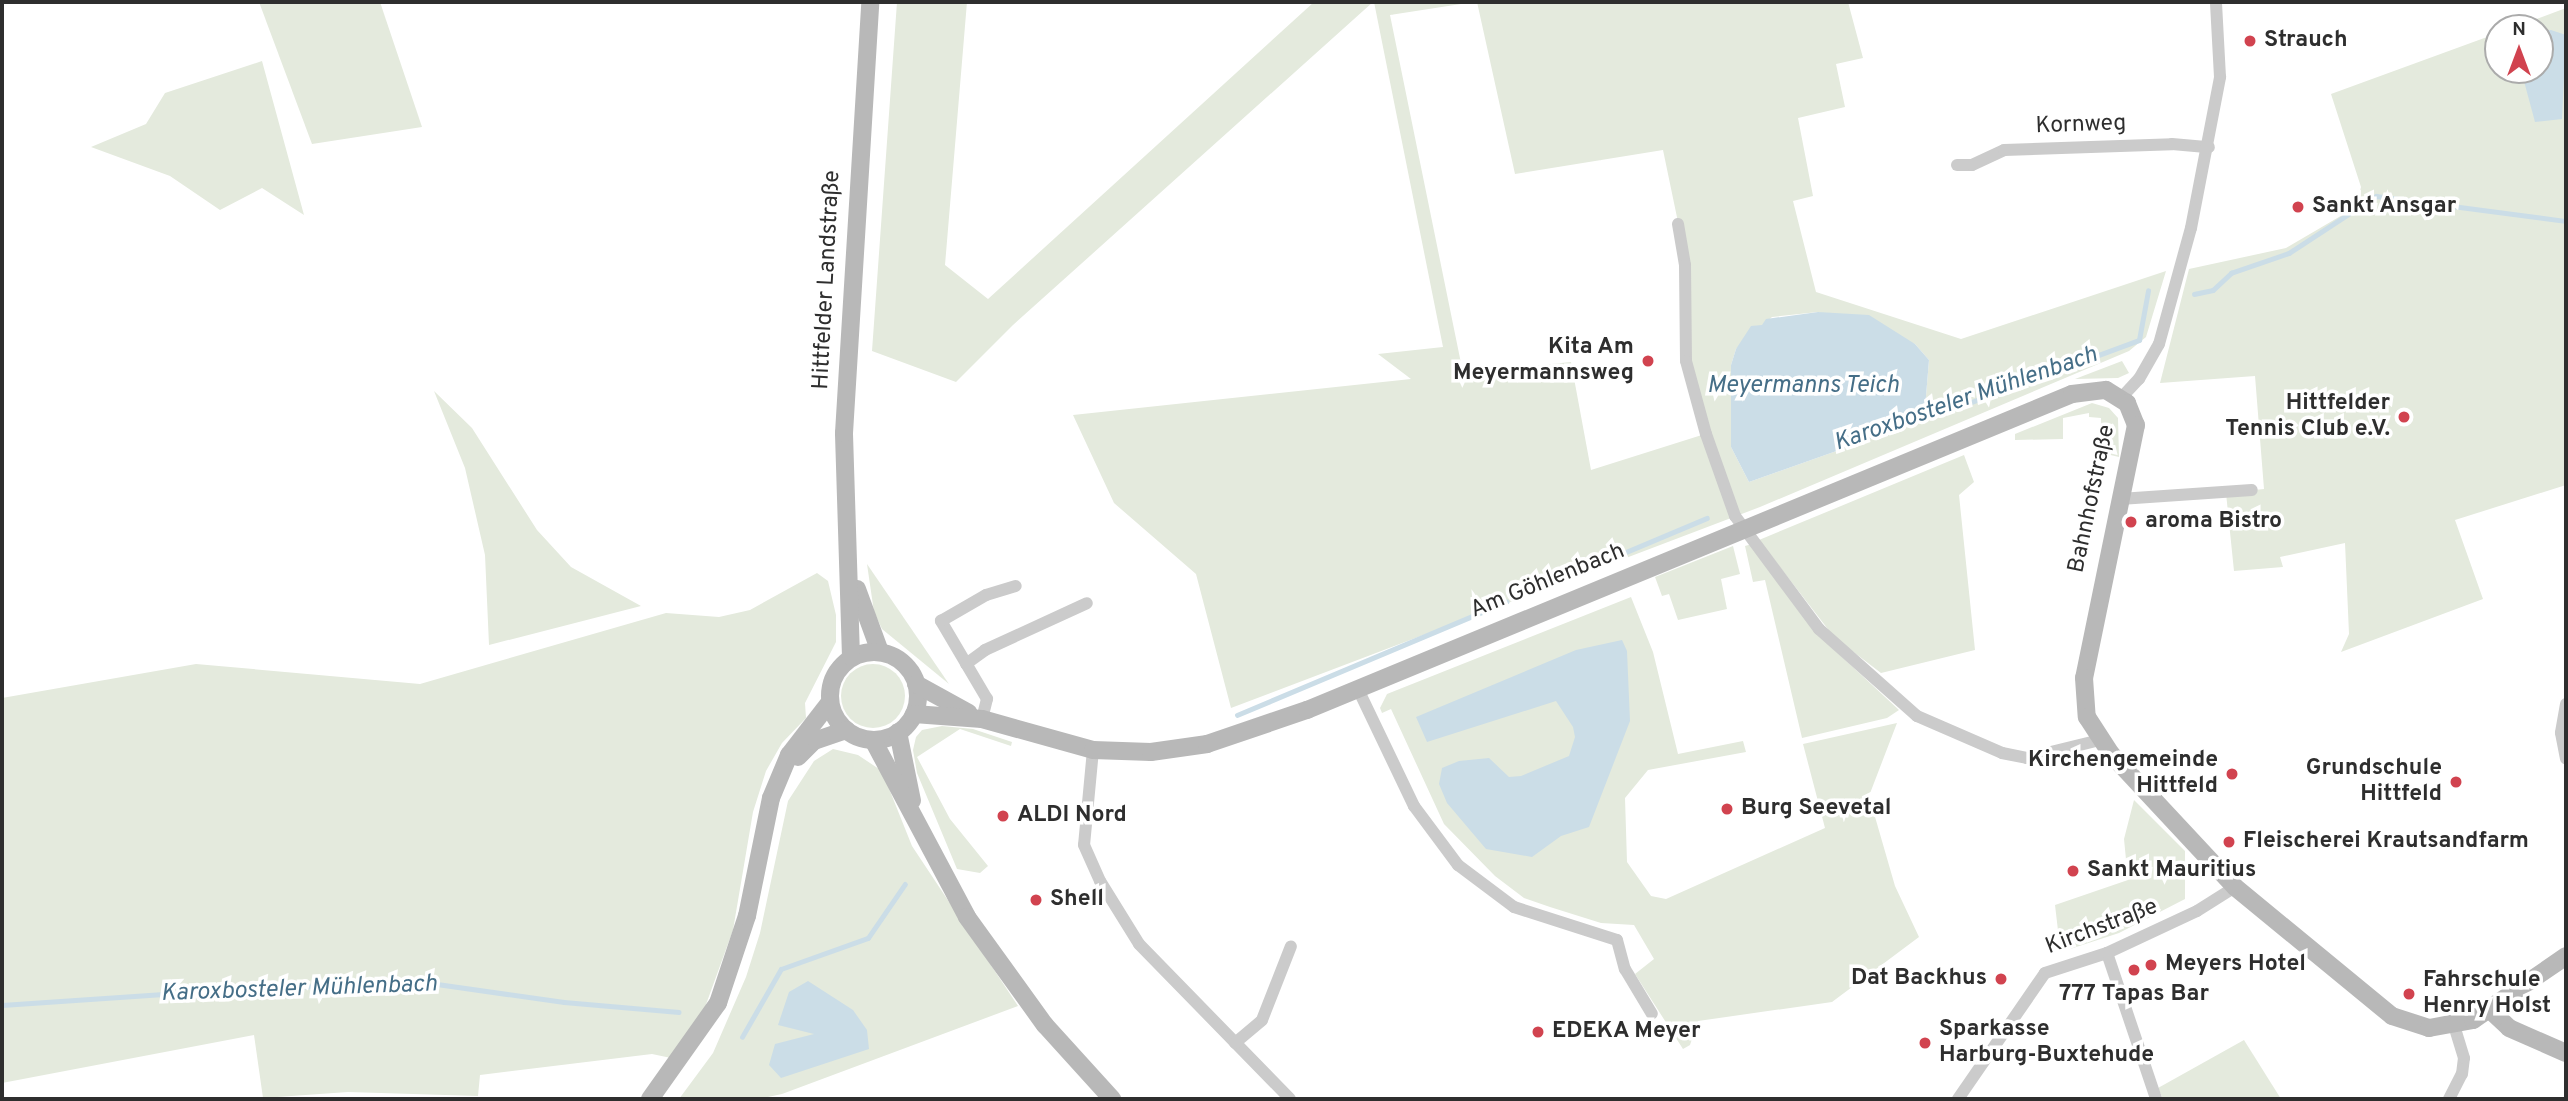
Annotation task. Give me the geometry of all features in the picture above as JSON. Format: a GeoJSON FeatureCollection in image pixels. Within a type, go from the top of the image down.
{"type":"FeatureCollection","features":[{"type":"Feature","properties":{"kind":"street","name":"Hittfelder Landstraße"},"geometry":{"type":"LineString","coordinates":[[851,657],[844,433],[870,2]]}},
{"type":"Feature","properties":{"kind":"street","name":"Bahnhofstraße"},"geometry":{"type":"LineString","coordinates":[[2216,2],[2220,77],[2209,148],[2164,331],[2150,363],[2122,397],[2136,425],[2084,678],[2087,717],[2100,740],[2235,887],[2376,1007],[2410,1024],[2454,1026]]}},
{"type":"Feature","properties":{"kind":"street","name":"Kornweg"},"geometry":{"type":"LineString","coordinates":[[1957,165],[1972,165],[2004,150],[2172,144],[2209,148]]}},
{"type":"Feature","properties":{"kind":"street"},"geometry":{"type":"LineString","coordinates":[[1678,224],[1685,265],[1686,361],[1706,434],[1735,516],[1828,640],[1917,716],[2014,756],[2027,758],[2100,740]]}},
{"type":"Feature","properties":{"kind":"street","name":"Am Göhlenbach"},"geometry":{"type":"LineString","coordinates":[[914,713],[982,719],[1093,750],[1151,752],[1207,744],[1286,718],[2072,394],[2106,390],[2122,397]]}},
{"type":"Feature","properties":{"kind":"street"},"geometry":{"type":"LineString","coordinates":[[2120,499],[2252,490]]}},
{"type":"Feature","properties":{"kind":"street","name":"Hittfelder Landstraße"},"geometry":{"type":"LineString","coordinates":[[849,562],[880,652]]}},
{"type":"Feature","properties":{"kind":"street"},"geometry":{"type":"LineString","coordinates":[[982,719],[987,699],[941,621],[986,595],[1016,586]]}},
{"type":"Feature","properties":{"kind":"street"},"geometry":{"type":"LineString","coordinates":[[967,664],[985,650],[1087,603]]}},
{"type":"Feature","properties":{"kind":"street"},"geometry":{"type":"LineString","coordinates":[[650,1099],[718,1003],[730,972],[771,798],[789,755],[830,702],[834,676],[851,657],[880,652],[903,662],[916,684],[914,713],[898,732],[873,740],[846,730],[814,741],[771,798]]}},
{"type":"Feature","properties":{"kind":"street","name":"Am Göhlenbach"},"geometry":{"type":"LineString","coordinates":[[916,684],[982,719]]}},
{"type":"Feature","properties":{"kind":"street"},"geometry":{"type":"LineString","coordinates":[[1357,687],[1414,806],[1458,865],[1514,907],[1617,940],[1625,970],[1652,1014]]}},
{"type":"Feature","properties":{"kind":"street"},"geometry":{"type":"LineString","coordinates":[[830,702],[846,730]]}},
{"type":"Feature","properties":{"kind":"street"},"geometry":{"type":"LineString","coordinates":[[2566,704],[2561,733],[2566,759]]}},
{"type":"Feature","properties":{"kind":"street"},"geometry":{"type":"LineString","coordinates":[[898,732],[919,831]]}},
{"type":"Feature","properties":{"kind":"street"},"geometry":{"type":"LineString","coordinates":[[873,740],[919,831],[997,962],[1060,1043],[1112,1099]]}},
{"type":"Feature","properties":{"kind":"street"},"geometry":{"type":"LineString","coordinates":[[1093,750],[1083,826],[1084,845],[1096,874],[1139,944],[1290,1099]]}},
{"type":"Feature","properties":{"kind":"street","name":"Kirchstraße"},"geometry":{"type":"LineString","coordinates":[[1958,1099],[2045,973],[2107,953],[2197,911],[2235,887]]}},
{"type":"Feature","properties":{"kind":"street"},"geometry":{"type":"LineString","coordinates":[[1235,1043],[1262,1020],[1291,946]]}},
{"type":"Feature","properties":{"kind":"street"},"geometry":{"type":"LineString","coordinates":[[2107,953],[2156,1099]]}},
{"type":"Feature","properties":{"kind":"street"},"geometry":{"type":"LineString","coordinates":[[2449,1099],[2462,1074],[2464,1058],[2454,1026],[2490,1010],[2566,956]]}},
{"type":"Feature","properties":{"kind":"street"},"geometry":{"type":"LineString","coordinates":[[2490,1010],[2509,1028],[2566,1053]]}},
{"type":"Feature","properties":{"kind":"shaded area"},"geometry":{"type":"Polygon","coordinates":[[[259,2],[380,2],[422,127],[312,144],[259,2]]]}},
{"type":"Feature","properties":{"kind":"shaded area"},"geometry":{"type":"Polygon","coordinates":[[[897,2],[967,2],[945,265],[988,299],[1314,2],[1373,2],[1013,325],[956,382],[872,351],[897,2]]]}},
{"type":"Feature","properties":{"kind":"shaded area"},"geometry":{"type":"Polygon","coordinates":[[[1374,2],[1474,2],[1390,15],[1463,373],[1571,362],[1591,470],[1705,434],[1686,361],[1684,251],[1663,150],[1515,174],[1477,2],[1848,2],[1863,58],[1836,64],[1845,107],[1798,118],[1813,196],[1793,201],[1816,292],[1961,339],[2166,271],[2146,337],[2129,351],[1760,507],[1231,708],[1196,574],[1114,503],[1073,415],[1411,379],[1378,354],[1443,347],[1374,2]],[[1818,312],[1772,317],[1736,349],[1731,365],[1731,447],[1749,482],[1924,420],[1929,360],[1915,344],[1818,312]]]}},
{"type":"Feature","properties":{"kind":"shaded area"},"geometry":{"type":"Polygon","coordinates":[[[2566,8],[2566,485],[2455,520],[2483,599],[2341,652],[2349,634],[2345,543],[2280,557],[2283,567],[2234,571],[2226,493],[2264,489],[2255,376],[2160,383],[2189,269],[2286,248],[2356,207],[2361,187],[2331,94],[2484,38],[2484,84],[2554,84],[2554,14],[2550,14],[2566,8]]]}},
{"type":"Feature","properties":{"kind":"shaded area"},"geometry":{"type":"Polygon","coordinates":[[[262,61],[304,215],[262,188],[220,210],[170,176],[91,147],[146,124],[165,93],[262,61]]]}},
{"type":"Feature","properties":{"kind":"shaded area"},"geometry":{"type":"Polygon","coordinates":[[[2122,361],[2129,373],[2118,378],[2075,379],[2122,361]]]}},
{"type":"Feature","properties":{"kind":"shaded area"},"geometry":{"type":"Polygon","coordinates":[[[434,391],[472,428],[537,530],[571,567],[641,606],[489,645],[485,555],[465,468],[434,391]]]}},
{"type":"Feature","properties":{"kind":"shaded area"},"geometry":{"type":"Polygon","coordinates":[[[2092,403],[2109,408],[2118,418],[2119,457],[2102,453],[2101,418],[2089,417],[2089,413],[2063,418],[2063,439],[2015,440],[2015,434],[2092,403]]]}},
{"type":"Feature","properties":{"kind":"shaded area"},"geometry":{"type":"Polygon","coordinates":[[[1964,455],[1974,482],[1959,495],[1975,650],[1881,673],[1834,637],[1759,540],[1964,455]]]}},
{"type":"Feature","properties":{"kind":"shaded area"},"geometry":{"type":"Polygon","coordinates":[[[1752,544],[1828,644],[1899,710],[1887,718],[1802,738],[1765,580],[1753,582],[1745,546],[1752,544]]]}},
{"type":"Feature","properties":{"kind":"shaded area"},"geometry":{"type":"Polygon","coordinates":[[[1733,546],[1740,574],[1721,579],[1727,609],[1678,620],[1669,594],[1662,596],[1655,577],[1733,546]]]}},
{"type":"Feature","properties":{"kind":"shaded area"},"geometry":{"type":"Polygon","coordinates":[[[867,564],[949,684],[882,629],[874,612],[867,564]]]}},
{"type":"Feature","properties":{"kind":"shaded area"},"geometry":{"type":"Polygon","coordinates":[[[817,573],[828,581],[836,615],[836,642],[805,703],[806,718],[782,743],[766,771],[753,812],[733,930],[704,1010],[671,1058],[652,1054],[480,1075],[478,1096],[348,1092],[263,1098],[254,1035],[2,1083],[2,698],[196,664],[420,684],[666,613],[719,617],[750,610],[817,573]]]}},
{"type":"Feature","properties":{"kind":"shaded area"},"geometry":{"type":"Polygon","coordinates":[[[1631,597],[1653,652],[1678,754],[1743,741],[1746,752],[1648,770],[1625,798],[1627,862],[1651,896],[1666,899],[1825,828],[1803,744],[1897,723],[1869,796],[1895,886],[1919,937],[1832,1002],[1698,1021],[1690,1045],[1683,1049],[1635,974],[1654,959],[1634,925],[1601,923],[1524,898],[1495,876],[1444,824],[1391,709],[1382,713],[1380,708],[1387,694],[1631,597]]]}},
{"type":"Feature","properties":{"kind":"shaded area"},"geometry":{"type":"Polygon","coordinates":[[[873,664],[885,666],[896,673],[903,684],[903,708],[896,719],[885,726],[873,728],[861,726],[850,719],[843,708],[841,696],[843,684],[850,673],[861,666],[873,664]]]}},
{"type":"Feature","properties":{"kind":"shaded area"},"geometry":{"type":"Polygon","coordinates":[[[942,726],[973,729],[1012,742],[1011,746],[960,729],[917,757],[950,819],[988,866],[980,873],[957,869],[917,773],[913,750],[916,737],[922,730],[942,726]]]}},
{"type":"Feature","properties":{"kind":"shaded area"},"geometry":{"type":"Polygon","coordinates":[[[833,749],[858,755],[882,771],[912,846],[1018,1006],[782,1094],[759,1099],[679,1099],[713,1053],[746,977],[760,933],[788,801],[814,761],[833,749]]]}},
{"type":"Feature","properties":{"kind":"shaded area"},"geometry":{"type":"Polygon","coordinates":[[[2134,800],[2185,851],[2185,899],[2119,933],[2067,950],[2059,939],[2055,905],[2128,880],[2124,839],[2134,800]]]}},
{"type":"Feature","properties":{"kind":"shaded area"},"geometry":{"type":"Polygon","coordinates":[[[2244,1040],[2281,1099],[2163,1099],[2158,1088],[2244,1040]]]}},
{"type":"Feature","properties":{"kind":"water"},"geometry":{"type":"Polygon","coordinates":[[[2554,31],[2566,35],[2562,119],[2535,122],[2525,84],[2554,84],[2554,31]]]}},
{"type":"Feature","properties":{"kind":"water","name":"Meyermanns Teich"},"geometry":{"type":"Polygon","coordinates":[[[1818,312],[1869,315],[1915,344],[1929,360],[1924,420],[1749,482],[1731,447],[1731,365],[1736,349],[1751,326],[1762,325],[1766,319],[1818,312]]]}},
{"type":"Feature","properties":{"kind":"water"},"geometry":{"type":"Polygon","coordinates":[[[1622,640],[1627,651],[1630,721],[1589,827],[1561,836],[1532,857],[1486,849],[1447,803],[1439,784],[1442,768],[1459,761],[1489,758],[1509,777],[1521,776],[1569,756],[1575,737],[1573,727],[1556,701],[1427,742],[1416,717],[1576,650],[1622,640]]]}},
{"type":"Feature","properties":{"kind":"water"},"geometry":{"type":"Polygon","coordinates":[[[808,981],[853,1010],[867,1030],[869,1049],[781,1078],[769,1065],[775,1044],[814,1034],[778,1025],[789,992],[808,981]]]}},
{"type":"Feature","properties":{"kind":"waterway","name":"Karoxbosteler Mühlenbach"},"geometry":{"type":"LineString","coordinates":[[2194,294],[2213,290],[2231,273],[2289,253],[2376,196],[2566,221]]}},
{"type":"Feature","properties":{"kind":"waterway","name":"Karoxbosteler Mühlenbach"},"geometry":{"type":"LineString","coordinates":[[1921,412],[1958,407],[2139,340],[2148,291]]}},
{"type":"Feature","properties":{"kind":"waterway","name":"Karoxbosteler Mühlenbach"},"geometry":{"type":"LineString","coordinates":[[1538,589],[1707,518]]}},
{"type":"Feature","properties":{"kind":"waterway","name":"Karoxbosteler Mühlenbach"},"geometry":{"type":"LineString","coordinates":[[1237,715],[1506,602]]}},
{"type":"Feature","properties":{"kind":"waterway","name":"Karoxbosteler Mühlenbach"},"geometry":{"type":"LineString","coordinates":[[742,1037],[781,969],[868,938],[905,884]]}},
{"type":"Feature","properties":{"kind":"waterway","name":"Karoxbosteler Mühlenbach"},"geometry":{"type":"LineString","coordinates":[[2,1005],[251,988],[430,983],[564,1002],[679,1012]]}},
{"type":"Feature","properties":{"kind":"place","name":"Strauch"},"geometry":{"type":"Point","coordinates":[2250,41]}},
{"type":"Feature","properties":{"kind":"place","name":"Sankt Ansgar"},"geometry":{"type":"Point","coordinates":[2298,207]}},
{"type":"Feature","properties":{"kind":"place","name":"Kita Am Meyermannsweg"},"geometry":{"type":"Point","coordinates":[1648,361]}},
{"type":"Feature","properties":{"kind":"place","name":"Hittfelder Tennis Club e.V."},"geometry":{"type":"Point","coordinates":[2404,417]}},
{"type":"Feature","properties":{"kind":"place","name":"aroma Bistro"},"geometry":{"type":"Point","coordinates":[2131,522]}},
{"type":"Feature","properties":{"kind":"place","name":"Kirchengemeinde Hittfeld"},"geometry":{"type":"Point","coordinates":[2232,774]}},
{"type":"Feature","properties":{"kind":"place","name":"Grundschule Hittfeld"},"geometry":{"type":"Point","coordinates":[2456,782]}},
{"type":"Feature","properties":{"kind":"place","name":"Burg Seevetal"},"geometry":{"type":"Point","coordinates":[1727,809]}},
{"type":"Feature","properties":{"kind":"place","name":"ALDI Nord"},"geometry":{"type":"Point","coordinates":[1003,816]}},
{"type":"Feature","properties":{"kind":"place","name":"Fleischerei Krautsandfarm"},"geometry":{"type":"Point","coordinates":[2229,842]}},
{"type":"Feature","properties":{"kind":"place","name":"Sankt Mauritius"},"geometry":{"type":"Point","coordinates":[2073,871]}},
{"type":"Feature","properties":{"kind":"place","name":"Shell"},"geometry":{"type":"Point","coordinates":[1036,900]}},
{"type":"Feature","properties":{"kind":"place","name":"Meyers Hotel"},"geometry":{"type":"Point","coordinates":[2151,965]}},
{"type":"Feature","properties":{"kind":"place","name":"777 Tapas Bar"},"geometry":{"type":"Point","coordinates":[2134,970]}},
{"type":"Feature","properties":{"kind":"place","name":"Dat Backhus"},"geometry":{"type":"Point","coordinates":[2001,979]}},
{"type":"Feature","properties":{"kind":"place","name":"Fahrschule Henry Holst"},"geometry":{"type":"Point","coordinates":[2409,994]}},
{"type":"Feature","properties":{"kind":"place","name":"EDEKA Meyer"},"geometry":{"type":"Point","coordinates":[1538,1032]}},
{"type":"Feature","properties":{"kind":"place","name":"Sparkasse Harburg-Buxtehude"},"geometry":{"type":"Point","coordinates":[1925,1043]}}]}
